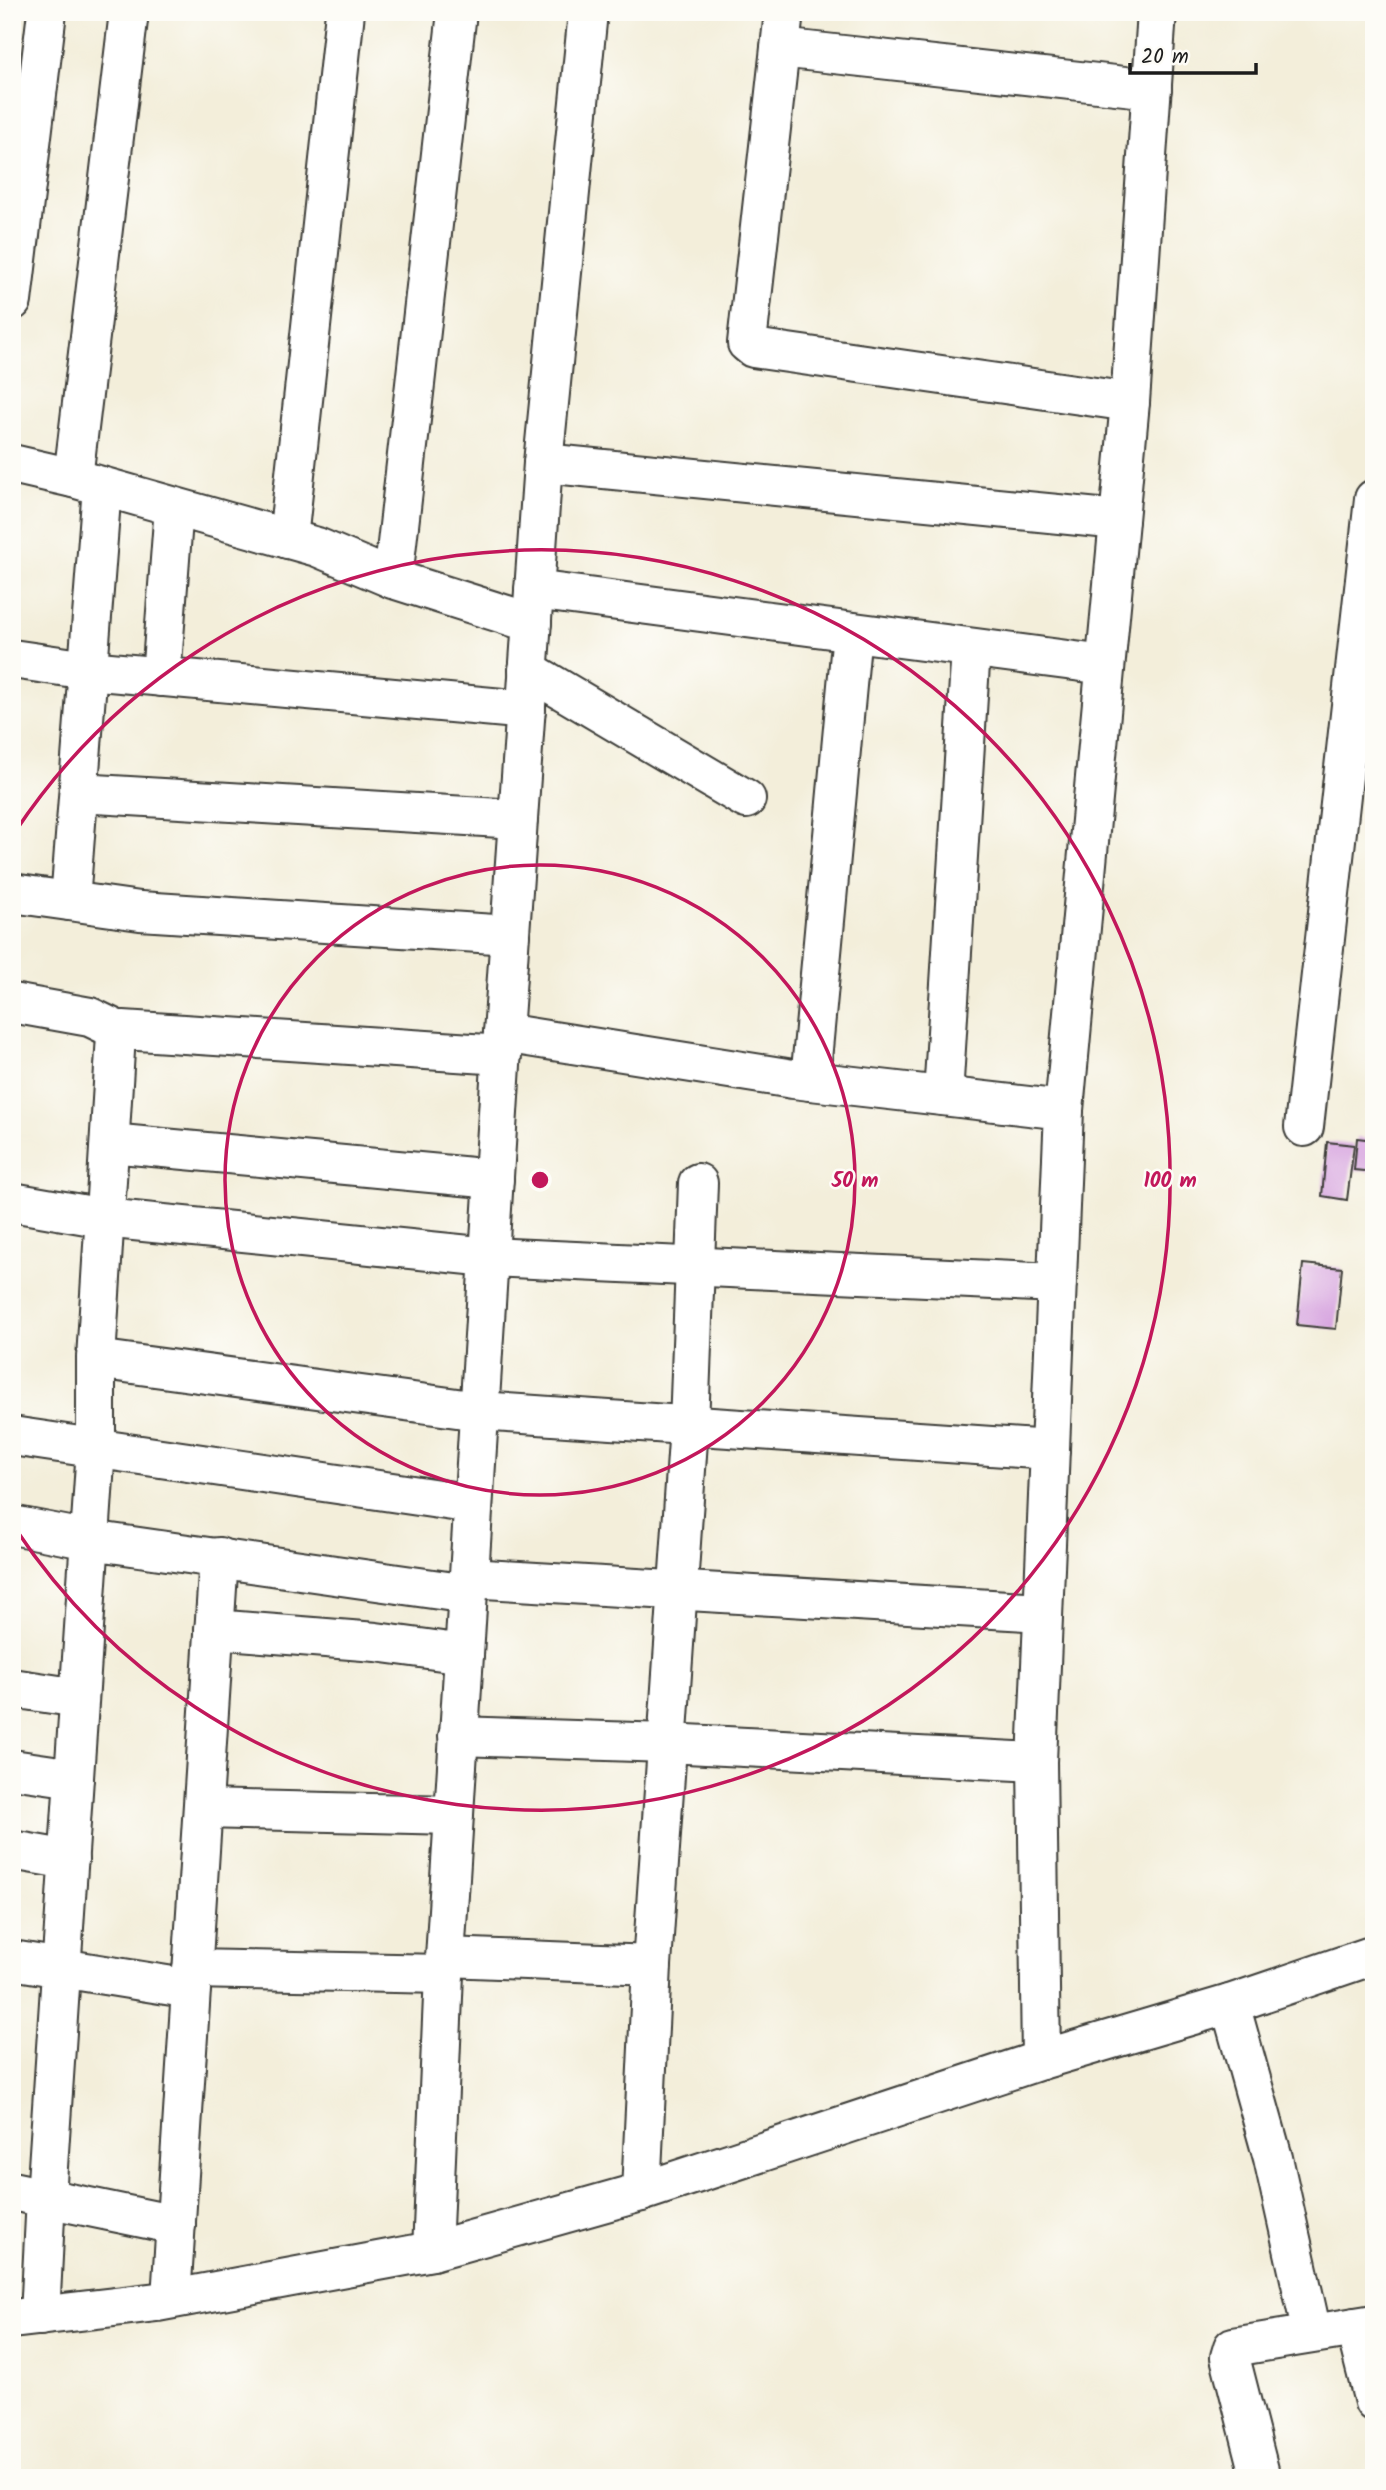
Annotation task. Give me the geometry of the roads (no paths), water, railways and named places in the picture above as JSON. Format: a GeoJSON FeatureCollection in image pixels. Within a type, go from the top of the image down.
{"type":"FeatureCollection","features":[{"type":"Feature","properties":{"kind":"street"},"geometry":{"type":"LineString","coordinates":[[12,301],[47,12]]}},
{"type":"Feature","properties":{"kind":"street"},"geometry":{"type":"LineString","coordinates":[[70,901],[88,670],[87,483],[130,12]]}},
{"type":"Feature","properties":{"kind":"street"},"geometry":{"type":"LineString","coordinates":[[288,539],[345,12]]}},
{"type":"Feature","properties":{"kind":"street"},"geometry":{"type":"LineString","coordinates":[[393,579],[457,12]]}},
{"type":"Feature","properties":{"kind":"street"},"geometry":{"type":"LineString","coordinates":[[432,2251],[458,1736],[528,670],[544,463],[588,12]]}},
{"type":"Feature","properties":{"kind":"street"},"geometry":{"type":"LineString","coordinates":[[1041,2060],[1037,1762],[1064,1110],[1130,402],[1157,12]]}},
{"type":"Feature","properties":{"kind":"street"},"geometry":{"type":"LineString","coordinates":[[1130,402],[753,348],[747,343],[782,30],[1152,89]]}},
{"type":"Feature","properties":{"kind":"street"},"geometry":{"type":"LineString","coordinates":[[544,463],[1119,520]]}},
{"type":"Feature","properties":{"kind":"street"},"geometry":{"type":"LineString","coordinates":[[12,464],[317,547],[393,579],[533,607],[852,632],[1105,665]]}},
{"type":"Feature","properties":{"kind":"street"},"geometry":{"type":"LineString","coordinates":[[1304,1127],[1374,499]]}},
{"type":"Feature","properties":{"kind":"street"},"geometry":{"type":"LineString","coordinates":[[161,677],[174,507]]}},
{"type":"Feature","properties":{"kind":"street"},"geometry":{"type":"LineString","coordinates":[[810,1081],[852,632]]}},
{"type":"Feature","properties":{"kind":"street"},"geometry":{"type":"LineString","coordinates":[[943,1096],[971,648]]}},
{"type":"Feature","properties":{"kind":"street"},"geometry":{"type":"LineString","coordinates":[[12,659],[88,670],[526,710]]}},
{"type":"Feature","properties":{"kind":"street"},"geometry":{"type":"LineString","coordinates":[[528,670],[746,799]]}},
{"type":"Feature","properties":{"kind":"street"},"geometry":{"type":"LineString","coordinates":[[79,793],[518,819]]}},
{"type":"Feature","properties":{"kind":"street"},"geometry":{"type":"LineString","coordinates":[[12,893],[140,911],[510,935]]}},
{"type":"Feature","properties":{"kind":"street"},"geometry":{"type":"LineString","coordinates":[[12,1003],[90,1017],[119,1031],[502,1044],[1064,1110]]}},
{"type":"Feature","properties":{"kind":"street"},"geometry":{"type":"LineString","coordinates":[[119,1031],[116,1035],[104,1218],[96,1359],[96,1448],[69,1860],[61,1968],[29,2194],[26,2317],[157,2302],[432,2251],[641,2192],[1041,2060],[1230,2004],[1374,1955]]}},
{"type":"Feature","properties":{"kind":"street"},"geometry":{"type":"LineString","coordinates":[[110,1143],[494,1179]]}},
{"type":"Feature","properties":{"kind":"street"},"geometry":{"type":"LineString","coordinates":[[641,2192],[652,1965],[689,1426],[698,1184]]}},
{"type":"Feature","properties":{"kind":"street"},"geometry":{"type":"LineString","coordinates":[[12,1202],[104,1218],[489,1257],[1057,1283]]}},
{"type":"Feature","properties":{"kind":"street"},"geometry":{"type":"LineString","coordinates":[[96,1359],[479,1411],[1050,1450]]}},
{"type":"Feature","properties":{"kind":"street"},"geometry":{"type":"LineString","coordinates":[[12,1436],[474,1504]]}},
{"type":"Feature","properties":{"kind":"street"},"geometry":{"type":"LineString","coordinates":[[12,1525],[90,1540],[468,1586],[677,1590],[1043,1612]]}},
{"type":"Feature","properties":{"kind":"street"},"geometry":{"type":"LineString","coordinates":[[171,2298],[219,1557]]}},
{"type":"Feature","properties":{"kind":"street"},"geometry":{"type":"LineString","coordinates":[[214,1629],[376,1642],[464,1654]]}},
{"type":"Feature","properties":{"kind":"street"},"geometry":{"type":"LineString","coordinates":[[12,1688],[79,1698]]}},
{"type":"Feature","properties":{"kind":"street"},"geometry":{"type":"LineString","coordinates":[[458,1736],[667,1743],[1037,1762]]}},
{"type":"Feature","properties":{"kind":"street"},"geometry":{"type":"LineString","coordinates":[[12,1769],[74,1778]]}},
{"type":"Feature","properties":{"kind":"street"},"geometry":{"type":"LineString","coordinates":[[202,1808],[454,1815]]}},
{"type":"Feature","properties":{"kind":"street"},"geometry":{"type":"LineString","coordinates":[[12,1850],[69,1860]]}},
{"type":"Feature","properties":{"kind":"street"},"geometry":{"type":"LineString","coordinates":[[12,1961],[191,1979],[445,1965],[652,1965]]}},
{"type":"Feature","properties":{"kind":"street"},"geometry":{"type":"LineString","coordinates":[[1230,2004],[1273,2158],[1312,2333]]}},
{"type":"Feature","properties":{"kind":"street"},"geometry":{"type":"LineString","coordinates":[[29,2194],[176,2225]]}},
{"type":"Feature","properties":{"kind":"street"},"geometry":{"type":"LineString","coordinates":[[1261,2478],[1230,2352],[1233,2347],[1364,2325],[1374,2402]]}}]}
